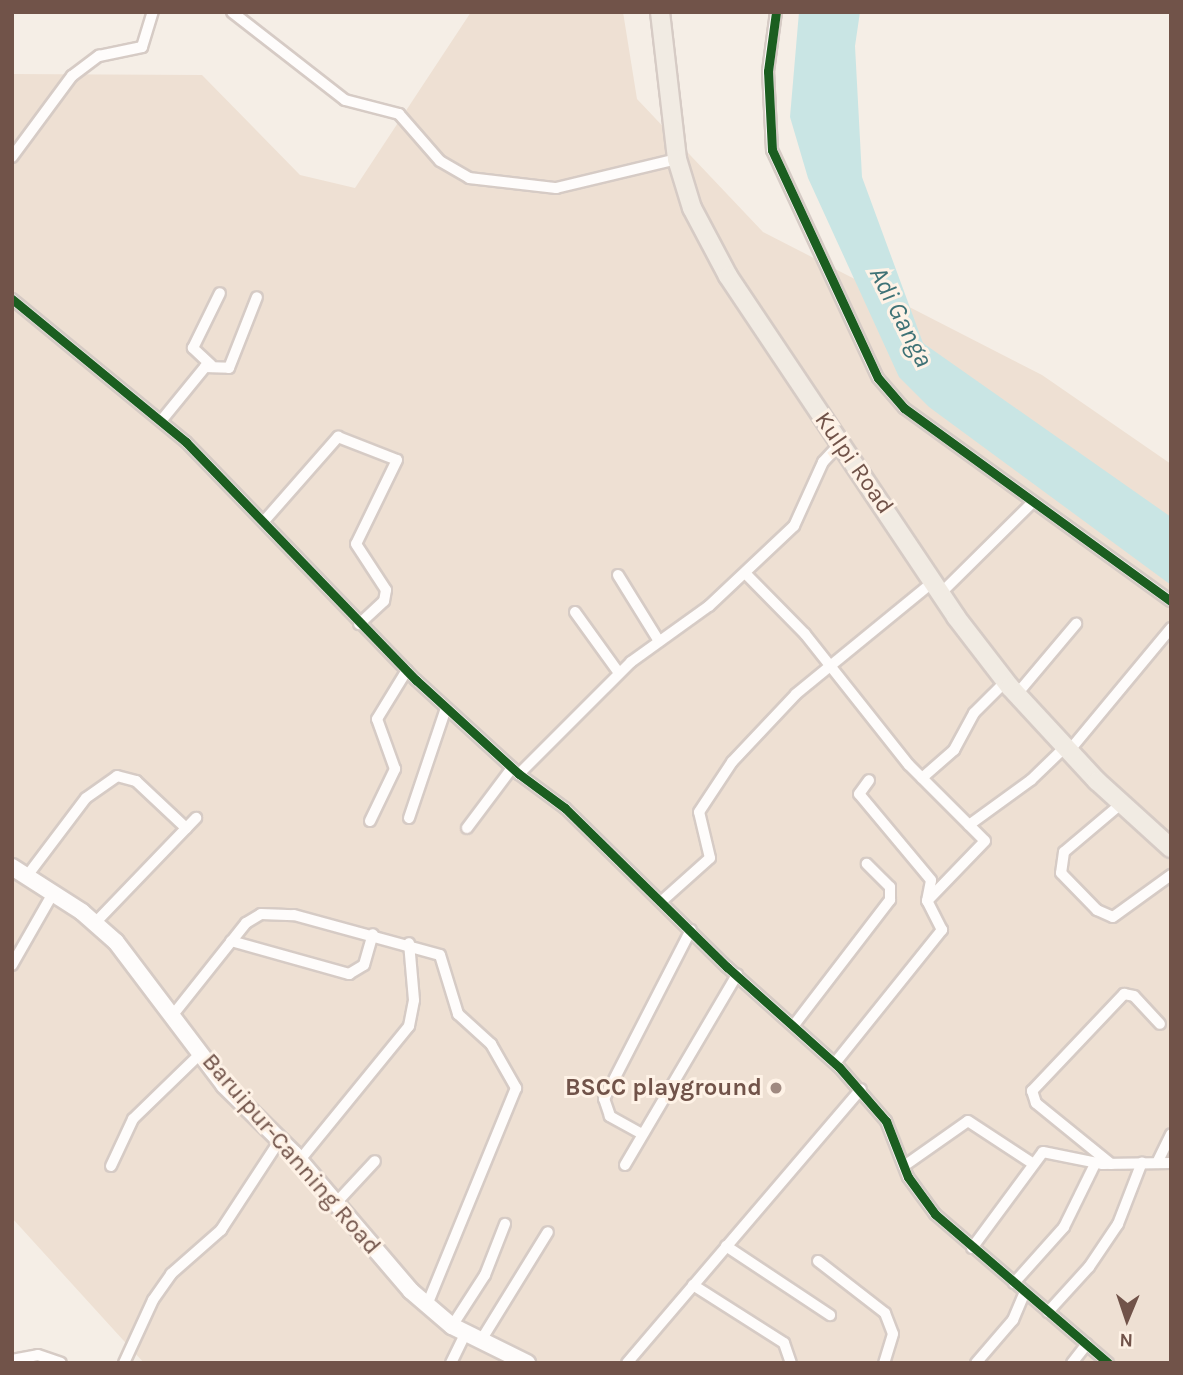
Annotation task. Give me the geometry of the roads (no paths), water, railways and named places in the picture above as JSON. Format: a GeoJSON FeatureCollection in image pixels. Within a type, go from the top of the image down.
{"type":"FeatureCollection","features":[{"type":"Feature","properties":{"kind":"main road","name":"Kulpi Road"},"geometry":{"type":"LineString","coordinates":[[660,12],[677,159],[692,208],[728,276],[937,587],[1011,688],[1067,749],[1171,848]]}},
{"type":"Feature","properties":{"kind":"main road","name":"Baruipur-Canning Road"},"geometry":{"type":"LineString","coordinates":[[12,867],[95,923],[201,1053],[427,1305],[458,1330],[527,1363]]}},
{"type":"Feature","properties":{"kind":"street"},"geometry":{"type":"LineString","coordinates":[[12,157],[72,76],[99,56],[142,47],[153,12]]}},
{"type":"Feature","properties":{"kind":"street"},"geometry":{"type":"LineString","coordinates":[[232,12],[345,100],[399,114],[440,161],[469,178],[555,188],[677,159]]}},
{"type":"Feature","properties":{"kind":"street"},"geometry":{"type":"LineString","coordinates":[[776,12],[768,71],[772,150],[873,369],[904,408],[1171,601]]}},
{"type":"Feature","properties":{"kind":"street"},"geometry":{"type":"LineString","coordinates":[[220,293],[193,348],[211,365],[222,370],[231,365],[257,298]]}},
{"type":"Feature","properties":{"kind":"street"},"geometry":{"type":"LineString","coordinates":[[12,299],[161,421],[265,520],[359,624],[446,708],[515,771],[565,808],[663,900],[737,975],[835,1063],[861,1089],[886,1121],[904,1166],[935,1214],[1108,1363]]}},
{"type":"Feature","properties":{"kind":"street"},"geometry":{"type":"LineString","coordinates":[[161,421],[211,365]]}},
{"type":"Feature","properties":{"kind":"street"},"geometry":{"type":"LineString","coordinates":[[265,520],[338,437],[397,460],[356,544],[386,590],[384,601],[359,624]]}},
{"type":"Feature","properties":{"kind":"street"},"geometry":{"type":"LineString","coordinates":[[467,828],[515,771],[619,673],[745,573],[794,526],[823,462],[840,444]]}},
{"type":"Feature","properties":{"kind":"street"},"geometry":{"type":"LineString","coordinates":[[663,900],[710,858],[699,812],[732,762],[831,666],[937,587],[1033,502]]}},
{"type":"Feature","properties":{"kind":"street"},"geometry":{"type":"LineString","coordinates":[[745,573],[831,666],[922,778],[985,844],[927,901]]}},
{"type":"Feature","properties":{"kind":"street"},"geometry":{"type":"LineString","coordinates":[[618,575],[659,641]]}},
{"type":"Feature","properties":{"kind":"street"},"geometry":{"type":"LineString","coordinates":[[575,612],[619,673]]}},
{"type":"Feature","properties":{"kind":"street"},"geometry":{"type":"LineString","coordinates":[[922,778],[954,750],[974,713],[1011,688],[1076,624]]}},
{"type":"Feature","properties":{"kind":"street"},"geometry":{"type":"LineString","coordinates":[[969,825],[1031,780],[1067,749],[1171,628]]}},
{"type":"Feature","properties":{"kind":"street"},"geometry":{"type":"LineString","coordinates":[[370,821],[396,769],[377,719],[407,670]]}},
{"type":"Feature","properties":{"kind":"street"},"geometry":{"type":"LineString","coordinates":[[409,818],[446,708]]}},
{"type":"Feature","properties":{"kind":"street"},"geometry":{"type":"LineString","coordinates":[[27,876],[86,799],[117,776],[136,781],[186,828]]}},
{"type":"Feature","properties":{"kind":"street"},"geometry":{"type":"LineString","coordinates":[[835,1063],[941,937],[940,922],[927,901],[931,880],[859,794],[869,780]]}},
{"type":"Feature","properties":{"kind":"street"},"geometry":{"type":"LineString","coordinates":[[1122,803],[1064,852],[1061,873],[1097,910],[1114,917],[1171,875]]}},
{"type":"Feature","properties":{"kind":"street"},"geometry":{"type":"LineString","coordinates":[[95,923],[196,818]]}},
{"type":"Feature","properties":{"kind":"street"},"geometry":{"type":"LineString","coordinates":[[794,1025],[890,900],[890,887],[867,864]]}},
{"type":"Feature","properties":{"kind":"street"},"geometry":{"type":"LineString","coordinates":[[12,965],[53,893]]}},
{"type":"Feature","properties":{"kind":"street"},"geometry":{"type":"LineString","coordinates":[[172,1016],[249,919],[272,912],[409,943],[440,955],[458,1014],[491,1044],[516,1088],[427,1305]]}},
{"type":"Feature","properties":{"kind":"street"},"geometry":{"type":"LineString","coordinates":[[642,1134],[610,1116],[604,1099],[691,930]]}},
{"type":"Feature","properties":{"kind":"street"},"geometry":{"type":"LineString","coordinates":[[231,941],[349,974],[365,965],[373,934]]}},
{"type":"Feature","properties":{"kind":"street"},"geometry":{"type":"LineString","coordinates":[[299,1161],[410,1026],[414,1000],[409,943]]}},
{"type":"Feature","properties":{"kind":"street"},"geometry":{"type":"LineString","coordinates":[[625,1165],[737,975]]}},
{"type":"Feature","properties":{"kind":"street"},"geometry":{"type":"LineString","coordinates":[[1111,1164],[1032,1100],[1032,1091],[1124,994],[1133,996],[1160,1024]]}},
{"type":"Feature","properties":{"kind":"street"},"geometry":{"type":"LineString","coordinates":[[111,1166],[133,1119],[201,1053]]}},
{"type":"Feature","properties":{"kind":"street"},"geometry":{"type":"LineString","coordinates":[[626,1363],[861,1089]]}},
{"type":"Feature","properties":{"kind":"street"},"geometry":{"type":"LineString","coordinates":[[904,1166],[968,1121],[1032,1163]]}},
{"type":"Feature","properties":{"kind":"street"},"geometry":{"type":"LineString","coordinates":[[1157,1163],[1171,1134]]}},
{"type":"Feature","properties":{"kind":"street"},"geometry":{"type":"LineString","coordinates":[[124,1363],[152,1300],[171,1274],[221,1230],[280,1140]]}},
{"type":"Feature","properties":{"kind":"street"},"geometry":{"type":"LineString","coordinates":[[972,1248],[1032,1163],[1051,1150],[1111,1164],[1171,1163]]}},
{"type":"Feature","properties":{"kind":"street"},"geometry":{"type":"LineString","coordinates":[[336,1203],[375,1161]]}},
{"type":"Feature","properties":{"kind":"street"},"geometry":{"type":"LineString","coordinates":[[1014,1283],[1064,1227],[1096,1162]]}},
{"type":"Feature","properties":{"kind":"street"},"geometry":{"type":"LineString","coordinates":[[1048,1312],[1089,1267],[1118,1224],[1142,1163]]}},
{"type":"Feature","properties":{"kind":"street"},"geometry":{"type":"LineString","coordinates":[[451,1363],[458,1330],[481,1284],[505,1224]]}},
{"type":"Feature","properties":{"kind":"street"},"geometry":{"type":"LineString","coordinates":[[480,1342],[548,1233]]}},
{"type":"Feature","properties":{"kind":"street"},"geometry":{"type":"LineString","coordinates":[[726,1246],[830,1315]]}},
{"type":"Feature","properties":{"kind":"street"},"geometry":{"type":"LineString","coordinates":[[818,1261],[885,1314],[893,1334],[884,1363]]}},
{"type":"Feature","properties":{"kind":"street"},"geometry":{"type":"LineString","coordinates":[[693,1285],[785,1343],[791,1363]]}},
{"type":"Feature","properties":{"kind":"street"},"geometry":{"type":"LineString","coordinates":[[976,1363],[1013,1320],[1025,1292]]}},
{"type":"Feature","properties":{"kind":"street"},"geometry":{"type":"LineString","coordinates":[[1072,1363],[1087,1344]]}},
{"type":"Feature","properties":{"kind":"street"},"geometry":{"type":"LineString","coordinates":[[12,1360],[38,1355],[61,1363]]}},
{"type":"Feature","properties":{"kind":"water","name":"Adi Ganga"},"geometry":{"type":"Polygon","coordinates":[[[799,12],[860,12],[855,46],[862,177],[923,343],[1171,517],[1171,585],[929,407],[899,377],[808,178],[790,117],[799,12]]]}},
{"type":"Feature","properties":{"kind":"place","name":"BSCC playground"},"geometry":{"type":"Point","coordinates":[776,1088]}}]}
